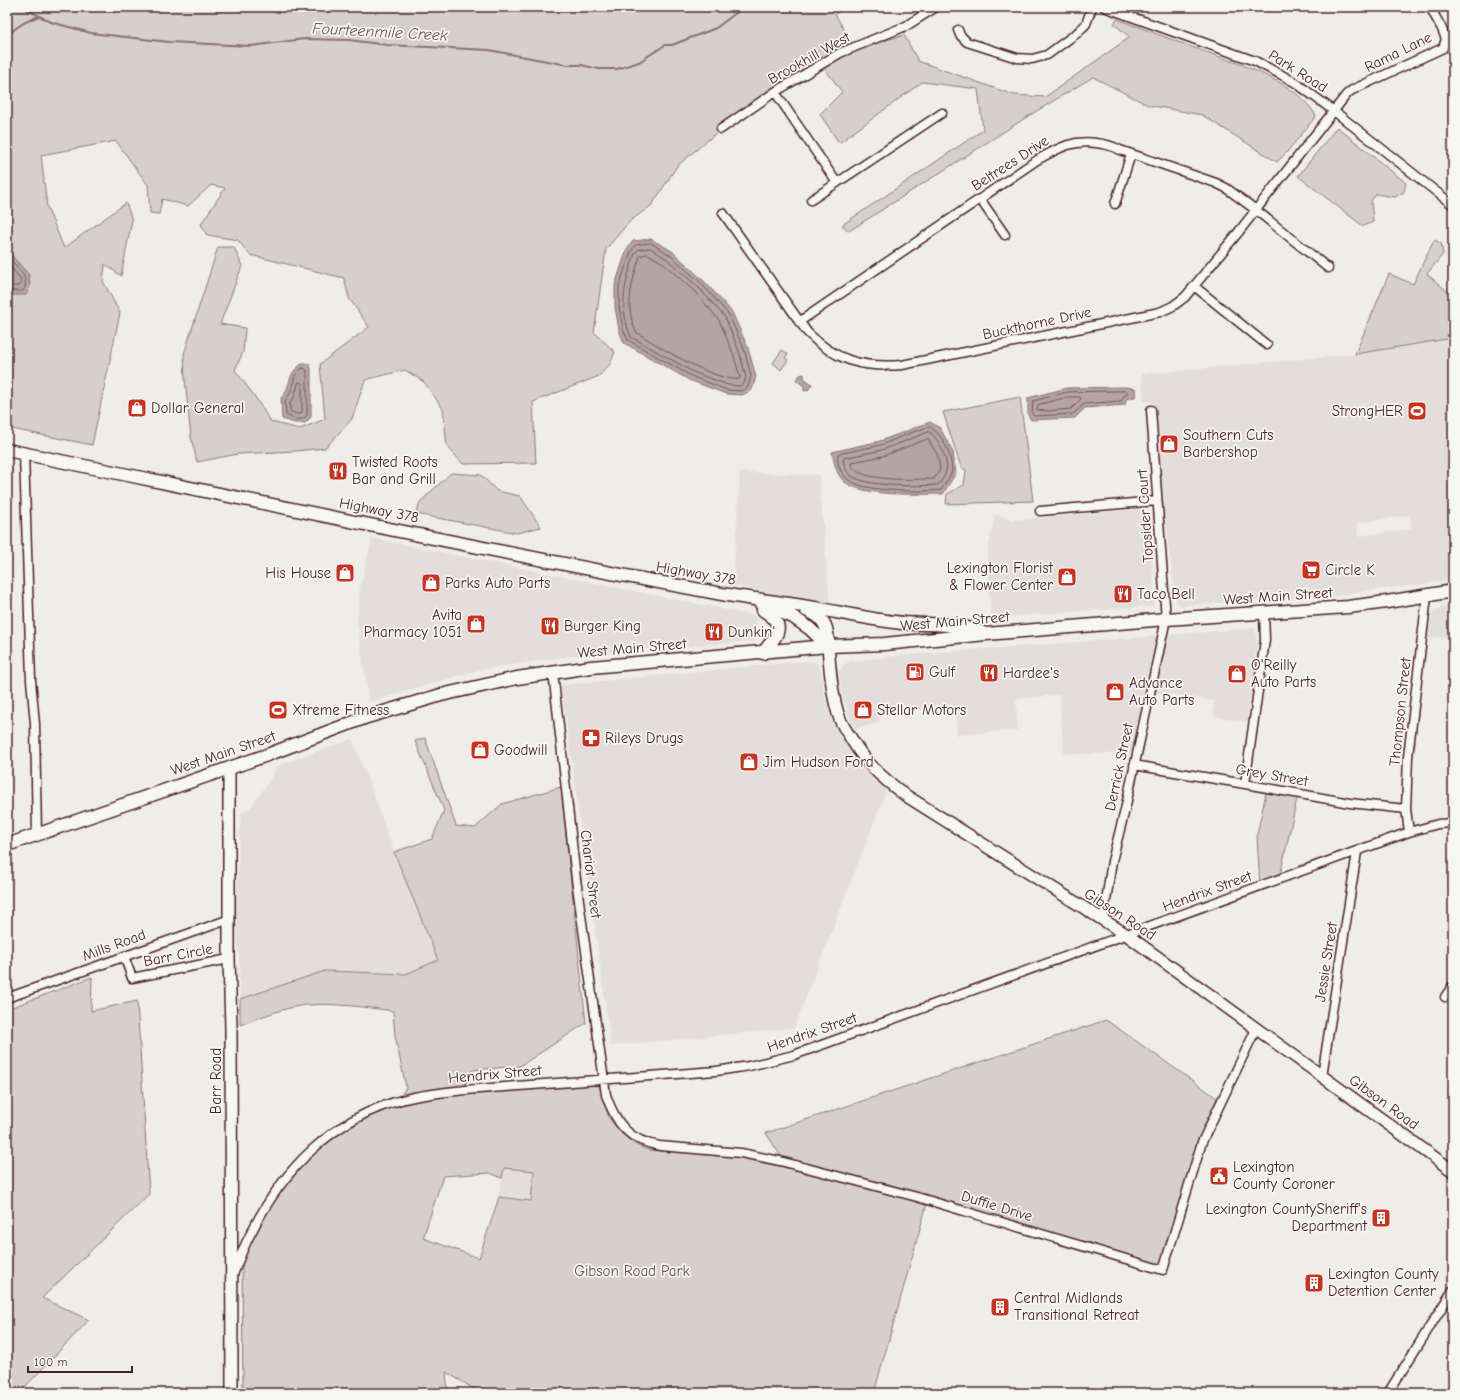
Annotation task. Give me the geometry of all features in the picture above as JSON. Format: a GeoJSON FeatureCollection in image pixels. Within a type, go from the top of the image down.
{"type":"FeatureCollection","features":[{"type":"Feature","properties":{"kind":"main road","name":"Highway 378"},"geometry":{"type":"LineString","coordinates":[[7,450],[553,562],[745,598]]}},
{"type":"Feature","properties":{"kind":"main road","name":"West Main Street"},"geometry":{"type":"LineString","coordinates":[[7,845],[229,768],[367,718],[440,695],[480,685],[553,672],[591,667],[763,653],[828,646],[884,644],[1166,619],[1348,607],[1453,591]]}},
{"type":"Feature","properties":{"kind":"main road"},"geometry":{"type":"LineString","coordinates":[[745,598],[779,602],[889,622],[965,627],[986,634]]}},
{"type":"Feature","properties":{"kind":"main road"},"geometry":{"type":"LineString","coordinates":[[745,598],[793,617],[809,628],[828,646]]}},
{"type":"Feature","properties":{"kind":"main road"},"geometry":{"type":"LineString","coordinates":[[745,598],[775,618],[777,625],[775,637],[763,653]]}},
{"type":"Feature","properties":{"kind":"main road"},"geometry":{"type":"LineString","coordinates":[[796,606],[811,612],[822,620],[827,630],[828,646]]}},
{"type":"Feature","properties":{"kind":"street","name":"Brookhill West"},"geometry":{"type":"LineString","coordinates":[[720,129],[775,92],[840,53],[906,26],[936,7]]}},
{"type":"Feature","properties":{"kind":"street"},"geometry":{"type":"LineString","coordinates":[[958,30],[960,35],[967,42],[1017,58],[1032,59],[1047,55],[1077,33],[1086,24],[1092,7]]}},
{"type":"Feature","properties":{"kind":"street","name":"Park Road"},"geometry":{"type":"LineString","coordinates":[[1104,7],[1255,61],[1296,83],[1334,111],[1453,205]]}},
{"type":"Feature","properties":{"kind":"street","name":"Rama Lane"},"geometry":{"type":"LineString","coordinates":[[1334,111],[1342,99],[1352,90],[1443,48],[1446,39],[1430,7]]}},
{"type":"Feature","properties":{"kind":"street"},"geometry":{"type":"LineString","coordinates":[[775,92],[837,183]]}},
{"type":"Feature","properties":{"kind":"street","name":"Buckthorne Drive"},"geometry":{"type":"LineString","coordinates":[[723,213],[799,322],[823,347],[850,361],[864,365],[902,365],[1160,312],[1180,302],[1256,210],[1334,111]]}},
{"type":"Feature","properties":{"kind":"street"},"geometry":{"type":"LineString","coordinates":[[811,200],[942,113]]}},
{"type":"Feature","properties":{"kind":"street","name":"Beltrees Drive"},"geometry":{"type":"LineString","coordinates":[[799,322],[1037,160],[1067,144],[1078,142],[1102,144],[1115,147],[1131,154],[1216,183],[1226,188],[1256,210],[1328,268]]}},
{"type":"Feature","properties":{"kind":"street"},"geometry":{"type":"LineString","coordinates":[[1115,204],[1131,154]]}},
{"type":"Feature","properties":{"kind":"street"},"geometry":{"type":"LineString","coordinates":[[980,200],[1005,236]]}},
{"type":"Feature","properties":{"kind":"street"},"geometry":{"type":"LineString","coordinates":[[1194,286],[1266,345]]}},
{"type":"Feature","properties":{"kind":"street","name":"Topsider Court"},"geometry":{"type":"LineString","coordinates":[[1150,410],[1166,619]]}},
{"type":"Feature","properties":{"kind":"street"},"geometry":{"type":"LineString","coordinates":[[24,453],[31,680],[35,724],[37,835]]}},
{"type":"Feature","properties":{"kind":"street"},"geometry":{"type":"LineString","coordinates":[[1040,511],[1157,501]]}},
{"type":"Feature","properties":{"kind":"street","name":"Thompson Street"},"geometry":{"type":"LineString","coordinates":[[1409,832],[1406,809],[1408,757],[1427,596]]}},
{"type":"Feature","properties":{"kind":"street"},"geometry":{"type":"LineString","coordinates":[[1245,784],[1265,640],[1264,613]]}},
{"type":"Feature","properties":{"kind":"street","name":"Derrick Street"},"geometry":{"type":"LineString","coordinates":[[1103,921],[1112,861],[1166,619]]}},
{"type":"Feature","properties":{"kind":"street","name":"Gibson Road"},"geometry":{"type":"LineString","coordinates":[[828,646],[832,685],[837,711],[858,752],[883,778],[905,795],[1127,935],[1453,1171]]}},
{"type":"Feature","properties":{"kind":"street","name":"Chariot Street"},"geometry":{"type":"LineString","coordinates":[[553,672],[576,879],[604,1079]]}},
{"type":"Feature","properties":{"kind":"street","name":"Grey Street"},"geometry":{"type":"LineString","coordinates":[[1134,765],[1350,804],[1406,809]]}},
{"type":"Feature","properties":{"kind":"street","name":"Barr Road"},"geometry":{"type":"LineString","coordinates":[[229,768],[232,1393]]}},
{"type":"Feature","properties":{"kind":"street","name":"Hendrix Street"},"geometry":{"type":"LineString","coordinates":[[232,1277],[249,1236],[258,1219],[272,1196],[288,1175],[316,1145],[331,1133],[349,1121],[386,1105],[424,1095],[465,1090],[729,1070],[794,1055],[1409,832],[1438,824],[1453,823]]}},
{"type":"Feature","properties":{"kind":"street","name":"Jessie Street"},"geometry":{"type":"LineString","coordinates":[[1322,1076],[1357,852]]}},
{"type":"Feature","properties":{"kind":"street","name":"Mills Road"},"geometry":{"type":"LineString","coordinates":[[7,998],[230,919]]}},
{"type":"Feature","properties":{"kind":"street","name":"Barr Circle"},"geometry":{"type":"LineString","coordinates":[[124,956],[132,978],[229,959]]}},
{"type":"Feature","properties":{"kind":"street"},"geometry":{"type":"LineString","coordinates":[[1445,997],[1453,985]]}},
{"type":"Feature","properties":{"kind":"street","name":"Duffie Drive"},"geometry":{"type":"LineString","coordinates":[[604,1079],[606,1095],[619,1124],[628,1133],[647,1144],[741,1153],[780,1161],[917,1197],[1163,1270],[1202,1142],[1256,1029]]}},
{"type":"Feature","properties":{"kind":"street"},"geometry":{"type":"LineString","coordinates":[[1388,1393],[1453,1290]]}},
{"type":"Feature","properties":{"kind":"shaded area"},"geometry":{"type":"Polygon","coordinates":[[[1453,338],[1453,579],[1337,596],[1181,606],[1176,600],[1163,506],[1153,402],[1143,402],[1142,374],[1355,354],[1453,338]],[[1410,515],[1357,523],[1358,536],[1411,529],[1410,515]]]}},
{"type":"Feature","properties":{"kind":"shaded area"},"geometry":{"type":"Polygon","coordinates":[[[740,472],[819,475],[830,606],[733,585],[740,472]]]}},
{"type":"Feature","properties":{"kind":"shaded area"},"geometry":{"type":"Polygon","coordinates":[[[1142,509],[1146,511],[1149,516],[1154,606],[991,618],[987,556],[995,514],[1013,520],[1142,509]]]}},
{"type":"Feature","properties":{"kind":"shaded area"},"geometry":{"type":"Polygon","coordinates":[[[372,538],[757,616],[757,641],[603,652],[479,670],[369,702],[357,622],[360,588],[372,538]]]}},
{"type":"Feature","properties":{"kind":"shaded area"},"geometry":{"type":"Polygon","coordinates":[[[1453,605],[1453,636],[1428,639],[1433,610],[1453,605]]]}},
{"type":"Feature","properties":{"kind":"shaded area"},"geometry":{"type":"Polygon","coordinates":[[[1256,628],[1257,644],[1247,722],[1213,716],[1214,701],[1153,692],[1167,635],[1256,628]]]}},
{"type":"Feature","properties":{"kind":"shaded area"},"geometry":{"type":"Polygon","coordinates":[[[1156,636],[1133,754],[1064,754],[1059,695],[1016,699],[1018,730],[957,735],[955,707],[879,711],[879,723],[854,729],[843,698],[839,677],[839,673],[843,665],[851,661],[904,655],[1156,636]]]}},
{"type":"Feature","properties":{"kind":"shaded area"},"geometry":{"type":"Polygon","coordinates":[[[806,661],[817,664],[820,668],[830,714],[849,750],[863,768],[887,789],[794,1028],[611,1046],[561,685],[806,661]]]}},
{"type":"Feature","properties":{"kind":"shaded area"},"geometry":{"type":"Polygon","coordinates":[[[352,739],[394,852],[438,960],[406,974],[325,971],[240,999],[239,957],[235,918],[241,813],[250,808],[273,776],[277,766],[352,739]]]}},
{"type":"Feature","properties":{"kind":"shaded area"},"geometry":{"type":"Polygon","coordinates":[[[503,1168],[534,1171],[531,1201],[499,1197],[503,1168]]]}},
{"type":"Feature","properties":{"kind":"green space"},"geometry":{"type":"Polygon","coordinates":[[[7,7],[847,7],[835,14],[855,49],[904,35],[918,61],[1014,95],[1045,97],[1130,37],[1114,24],[1117,19],[1261,73],[1294,92],[1306,103],[1316,116],[1288,151],[1277,162],[1202,115],[1148,105],[1093,77],[1030,115],[849,231],[842,225],[983,130],[978,89],[922,82],[839,143],[820,114],[842,92],[822,65],[721,129],[677,166],[652,205],[630,221],[606,249],[594,332],[615,352],[610,364],[599,376],[533,402],[536,463],[463,464],[447,446],[443,409],[424,382],[405,370],[365,380],[352,419],[325,448],[238,454],[197,462],[191,437],[184,354],[218,247],[234,247],[242,266],[220,324],[245,328],[243,352],[235,370],[271,422],[300,429],[325,419],[320,364],[369,327],[349,298],[344,278],[250,255],[238,240],[207,235],[201,224],[225,188],[211,185],[188,206],[162,199],[159,214],[150,213],[148,185],[116,141],[41,155],[47,207],[64,248],[126,203],[132,220],[121,276],[105,264],[103,281],[120,313],[92,445],[7,428],[7,7]]]}},
{"type":"Feature","properties":{"kind":"green space"},"geometry":{"type":"Polygon","coordinates":[[[1337,127],[1406,183],[1404,192],[1395,197],[1376,194],[1371,201],[1373,222],[1363,226],[1298,176],[1337,127]]]}},
{"type":"Feature","properties":{"kind":"green space"},"geometry":{"type":"Polygon","coordinates":[[[1434,240],[1441,243],[1443,254],[1427,274],[1453,296],[1453,338],[1355,354],[1389,274],[1413,284],[1434,240]]]}},
{"type":"Feature","properties":{"kind":"green space"},"geometry":{"type":"Polygon","coordinates":[[[782,350],[788,354],[785,358],[788,360],[781,370],[773,363],[782,350]]]}},
{"type":"Feature","properties":{"kind":"green space"},"geometry":{"type":"Polygon","coordinates":[[[1020,397],[1033,501],[946,504],[947,494],[964,485],[966,470],[961,467],[943,412],[1020,397]]]}},
{"type":"Feature","properties":{"kind":"green space"},"geometry":{"type":"Polygon","coordinates":[[[451,473],[481,475],[497,491],[520,496],[541,527],[517,533],[416,514],[420,502],[451,473]]]}},
{"type":"Feature","properties":{"kind":"green space","name":"Gibson Road Park"},"geometry":{"type":"Polygon","coordinates":[[[425,738],[456,826],[475,828],[502,804],[561,787],[586,1023],[520,1066],[472,1070],[464,1087],[433,1094],[599,1084],[609,1118],[620,1132],[634,1144],[647,1150],[714,1153],[761,1161],[827,1178],[928,1200],[874,1393],[481,1393],[446,1372],[448,1393],[243,1393],[242,1253],[273,1196],[331,1133],[398,1101],[406,1087],[395,1036],[393,1011],[339,1005],[307,1005],[282,1010],[240,1025],[240,999],[325,971],[406,974],[438,960],[394,852],[432,839],[444,810],[415,741],[425,738]],[[504,1168],[502,1178],[490,1173],[443,1176],[423,1238],[479,1258],[499,1197],[531,1201],[534,1171],[504,1168]]]}},
{"type":"Feature","properties":{"kind":"green space"},"geometry":{"type":"Polygon","coordinates":[[[1267,788],[1298,794],[1279,880],[1260,887],[1257,835],[1267,788]]]}},
{"type":"Feature","properties":{"kind":"green space"},"geometry":{"type":"Polygon","coordinates":[[[92,977],[91,1011],[137,1001],[149,1194],[42,1298],[89,1320],[19,1393],[7,1393],[7,1009],[92,977]]]}},
{"type":"Feature","properties":{"kind":"green space"},"geometry":{"type":"Polygon","coordinates":[[[1106,1020],[1217,1098],[1197,1143],[1161,1262],[1155,1265],[782,1158],[766,1133],[1106,1020]]]}},
{"type":"Feature","properties":{"kind":"water"},"geometry":{"type":"Polygon","coordinates":[[[651,239],[672,251],[705,282],[732,312],[748,348],[756,377],[752,390],[742,395],[726,394],[689,380],[624,343],[619,330],[615,307],[615,285],[627,249],[633,241],[651,239]]]}},
{"type":"Feature","properties":{"kind":"water"},"geometry":{"type":"Polygon","coordinates":[[[7,250],[29,275],[30,286],[26,295],[7,295],[7,250]]]}},
{"type":"Feature","properties":{"kind":"water"},"geometry":{"type":"Polygon","coordinates":[[[302,364],[309,364],[311,368],[311,417],[305,423],[295,423],[282,419],[281,398],[287,389],[291,376],[302,364]]]}},
{"type":"Feature","properties":{"kind":"water"},"geometry":{"type":"Polygon","coordinates":[[[804,374],[804,378],[812,384],[808,390],[804,391],[804,386],[796,380],[800,375],[804,374]]]}},
{"type":"Feature","properties":{"kind":"water"},"geometry":{"type":"Polygon","coordinates":[[[1127,387],[1136,389],[1135,397],[1126,399],[1125,405],[1085,408],[1075,418],[1031,420],[1028,415],[1028,398],[1067,388],[1127,387]]]}},
{"type":"Feature","properties":{"kind":"water"},"geometry":{"type":"Polygon","coordinates":[[[930,422],[940,428],[953,452],[956,473],[943,494],[889,494],[873,492],[859,489],[848,484],[837,472],[832,452],[880,441],[930,422]]]}},
{"type":"Feature","properties":{"kind":"waterway","name":"Fourteenmile Creek"},"geometry":{"type":"LineString","coordinates":[[22,7],[51,22],[91,33],[169,42],[251,46],[304,39],[349,40],[387,45],[489,50],[568,65],[581,65],[599,69],[617,69],[639,62],[665,45],[672,45],[716,28],[744,7]]}},
{"type":"Feature","properties":{"kind":"waterway","name":"Fourteenmile Creek"},"geometry":{"type":"LineString","coordinates":[[7,36],[10,32],[39,16]]}},
{"type":"Feature","properties":{"kind":"place","name":"Dollar General"},"geometry":{"type":"Point","coordinates":[137,408]}},
{"type":"Feature","properties":{"kind":"place","name":"StrongHER"},"geometry":{"type":"Point","coordinates":[1417,411]}},
{"type":"Feature","properties":{"kind":"place","name":"Southern Cuts Barbershop"},"geometry":{"type":"Point","coordinates":[1169,444]}},
{"type":"Feature","properties":{"kind":"place","name":"Twisted Roots Bar and Grill"},"geometry":{"type":"Point","coordinates":[338,471]}},
{"type":"Feature","properties":{"kind":"place","name":"Circle K"},"geometry":{"type":"Point","coordinates":[1311,570]}},
{"type":"Feature","properties":{"kind":"place","name":"His House"},"geometry":{"type":"Point","coordinates":[345,573]}},
{"type":"Feature","properties":{"kind":"place","name":"Lexington Florist & Flower Center"},"geometry":{"type":"Point","coordinates":[1067,577]}},
{"type":"Feature","properties":{"kind":"place","name":"Parks Auto Parts"},"geometry":{"type":"Point","coordinates":[431,583]}},
{"type":"Feature","properties":{"kind":"place","name":"Taco Bell"},"geometry":{"type":"Point","coordinates":[1123,594]}},
{"type":"Feature","properties":{"kind":"place","name":"Avita Pharmacy 1051"},"geometry":{"type":"Point","coordinates":[476,624]}},
{"type":"Feature","properties":{"kind":"place","name":"Burger King"},"geometry":{"type":"Point","coordinates":[550,626]}},
{"type":"Feature","properties":{"kind":"place","name":"Dunkin'"},"geometry":{"type":"Point","coordinates":[714,632]}},
{"type":"Feature","properties":{"kind":"place","name":"Gulf"},"geometry":{"type":"Point","coordinates":[915,672]}},
{"type":"Feature","properties":{"kind":"place","name":"Hardee's"},"geometry":{"type":"Point","coordinates":[989,673]}},
{"type":"Feature","properties":{"kind":"place","name":"O'Reilly Auto Parts"},"geometry":{"type":"Point","coordinates":[1237,674]}},
{"type":"Feature","properties":{"kind":"place","name":"Advance Auto Parts"},"geometry":{"type":"Point","coordinates":[1115,692]}},
{"type":"Feature","properties":{"kind":"place","name":"Xtreme Fitness"},"geometry":{"type":"Point","coordinates":[278,710]}},
{"type":"Feature","properties":{"kind":"place","name":"Stellar Motors"},"geometry":{"type":"Point","coordinates":[863,710]}},
{"type":"Feature","properties":{"kind":"place","name":"Rileys Drugs"},"geometry":{"type":"Point","coordinates":[591,738]}},
{"type":"Feature","properties":{"kind":"place","name":"Goodwill"},"geometry":{"type":"Point","coordinates":[480,750]}},
{"type":"Feature","properties":{"kind":"place","name":"Jim Hudson Ford"},"geometry":{"type":"Point","coordinates":[749,762]}},
{"type":"Feature","properties":{"kind":"place","name":"Lexington County Coroner"},"geometry":{"type":"Point","coordinates":[1219,1176]}},
{"type":"Feature","properties":{"kind":"place","name":"Lexington CountySheriff's Department"},"geometry":{"type":"Point","coordinates":[1381,1218]}},
{"type":"Feature","properties":{"kind":"place","name":"Lexington County Detention Center"},"geometry":{"type":"Point","coordinates":[1314,1283]}},
{"type":"Feature","properties":{"kind":"place","name":"Central Midlands Transitional Retreat"},"geometry":{"type":"Point","coordinates":[1000,1307]}}]}
